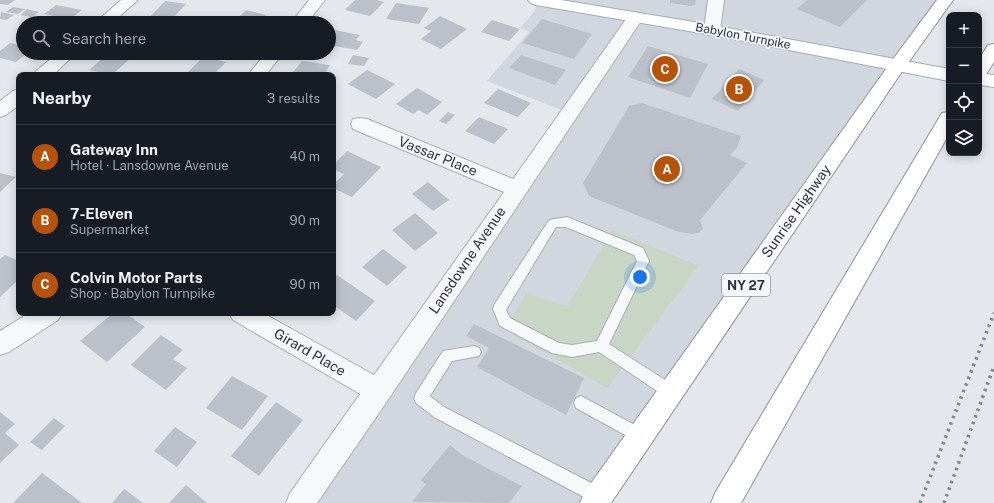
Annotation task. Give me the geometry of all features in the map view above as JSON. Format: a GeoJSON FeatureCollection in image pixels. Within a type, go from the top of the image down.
{"type":"FeatureCollection","features":[{"type":"Feature","properties":{"kind":"main road","name":"Babylon Turnpike"},"geometry":{"type":"LineString","coordinates":[[536,0],[712,30],[946,74]]}},
{"type":"Feature","properties":{"kind":"main road","name":"Sunrise Highway"},"geometry":{"type":"LineString","coordinates":[[597,499],[897,66],[945,0]]}},
{"type":"Feature","properties":{"kind":"main road"},"geometry":{"type":"LineString","coordinates":[[982,67],[994,49]]}},
{"type":"Feature","properties":{"kind":"main road"},"geometry":{"type":"LineString","coordinates":[[982,80],[994,82]]}},
{"type":"Feature","properties":{"kind":"main road"},"geometry":{"type":"LineString","coordinates":[[725,503],[948,120]]}},
{"type":"Feature","properties":{"kind":"street"},"geometry":{"type":"LineString","coordinates":[[111,16],[130,0]]}},
{"type":"Feature","properties":{"kind":"street"},"geometry":{"type":"LineString","coordinates":[[304,16],[317,0]]}},
{"type":"Feature","properties":{"kind":"street"},"geometry":{"type":"LineString","coordinates":[[712,30],[716,0]]}},
{"type":"Feature","properties":{"kind":"street","name":"Lansdowne Avenue"},"geometry":{"type":"LineString","coordinates":[[300,503],[379,391],[516,188],[635,18]]}},
{"type":"Feature","properties":{"kind":"street"},"geometry":{"type":"LineString","coordinates":[[46,72],[60,60]]}},
{"type":"Feature","properties":{"kind":"street"},"geometry":{"type":"LineString","coordinates":[[259,72],[269,60]]}},
{"type":"Feature","properties":{"kind":"street"},"geometry":{"type":"LineString","coordinates":[[0,112],[16,98]]}},
{"type":"Feature","properties":{"kind":"street","name":"Vassar Place"},"geometry":{"type":"LineString","coordinates":[[360,124],[516,188]]}},
{"type":"Feature","properties":{"kind":"street"},"geometry":{"type":"LineString","coordinates":[[0,344],[45,316]]}},
{"type":"Feature","properties":{"kind":"street","name":"Girard Place"},"geometry":{"type":"LineString","coordinates":[[246,316],[379,391]]}},
{"type":"Feature","properties":{"kind":"lane"},"geometry":{"type":"LineString","coordinates":[[601,346],[643,261],[638,252],[567,222],[553,223],[499,309],[505,322],[557,349],[572,351],[601,346],[671,392]]}},
{"type":"Feature","properties":{"kind":"lane"},"geometry":{"type":"LineString","coordinates":[[474,352],[448,355],[421,398],[439,412],[597,499]]}},
{"type":"Feature","properties":{"kind":"lane"},"geometry":{"type":"LineString","coordinates":[[581,403],[641,436]]}},
{"type":"Feature","properties":{"kind":"shaded area"},"geometry":{"type":"Polygon","coordinates":[[[539,0],[939,0],[584,503],[294,503],[567,112],[487,81],[529,32],[520,28],[534,12],[539,0]]]}},
{"type":"Feature","properties":{"kind":"green space"},"geometry":{"type":"Polygon","coordinates":[[[612,230],[699,266],[607,388],[505,330],[526,293],[568,306],[612,230]]]}},
{"type":"Feature","properties":{"kind":"building"},"geometry":{"type":"Polygon","coordinates":[[[0,0],[15,0],[8,5],[0,4],[0,0]]]}},
{"type":"Feature","properties":{"kind":"building"},"geometry":{"type":"Polygon","coordinates":[[[355,0],[377,0],[384,2],[370,16],[345,10],[355,0]]]}},
{"type":"Feature","properties":{"kind":"building"},"geometry":{"type":"Polygon","coordinates":[[[670,0],[696,0],[695,5],[691,6],[670,3],[670,0]]]}},
{"type":"Feature","properties":{"kind":"building"},"geometry":{"type":"Polygon","coordinates":[[[807,0],[867,0],[840,27],[797,9],[807,0]]]}},
{"type":"Feature","properties":{"kind":"building"},"geometry":{"type":"Polygon","coordinates":[[[165,1],[186,4],[175,16],[151,16],[165,1]]]}},
{"type":"Feature","properties":{"kind":"building"},"geometry":{"type":"Polygon","coordinates":[[[396,3],[429,8],[419,24],[386,19],[396,3]]]}},
{"type":"Feature","properties":{"kind":"building"},"geometry":{"type":"Polygon","coordinates":[[[56,5],[82,10],[74,16],[54,16],[44,14],[56,5]]]}},
{"type":"Feature","properties":{"kind":"building"},"geometry":{"type":"Polygon","coordinates":[[[13,7],[25,9],[18,14],[6,12],[13,7]]]}},
{"type":"Feature","properties":{"kind":"building"},"geometry":{"type":"Polygon","coordinates":[[[27,9],[39,12],[33,16],[20,15],[27,9]]]}},
{"type":"Feature","properties":{"kind":"building"},"geometry":{"type":"Polygon","coordinates":[[[246,10],[266,15],[265,16],[240,16],[246,10]]]}},
{"type":"Feature","properties":{"kind":"building"},"geometry":{"type":"Polygon","coordinates":[[[1,12],[14,15],[6,20],[0,19],[1,12]]]}},
{"type":"Feature","properties":{"kind":"building"},"geometry":{"type":"Polygon","coordinates":[[[440,16],[467,29],[441,49],[421,39],[431,31],[424,28],[440,16]]]}},
{"type":"Feature","properties":{"kind":"building"},"geometry":{"type":"Polygon","coordinates":[[[542,19],[592,34],[574,59],[522,43],[542,19]]]}},
{"type":"Feature","properties":{"kind":"building"},"geometry":{"type":"Polygon","coordinates":[[[492,20],[520,29],[509,41],[481,32],[492,20]]]}},
{"type":"Feature","properties":{"kind":"building"},"geometry":{"type":"Polygon","coordinates":[[[336,30],[360,35],[356,40],[363,42],[357,50],[336,46],[336,30]]]}},
{"type":"Feature","properties":{"kind":"building"},"geometry":{"type":"Polygon","coordinates":[[[10,43],[16,44],[16,60],[18,60],[16,62],[0,58],[0,51],[10,43]]]}},
{"type":"Feature","properties":{"kind":"building"},"geometry":{"type":"Polygon","coordinates":[[[648,46],[708,64],[690,98],[628,77],[648,46]]]}},
{"type":"Feature","properties":{"kind":"building"},"geometry":{"type":"Polygon","coordinates":[[[353,55],[369,58],[364,66],[348,64],[353,55]]]}},
{"type":"Feature","properties":{"kind":"building"},"geometry":{"type":"Polygon","coordinates":[[[521,55],[566,70],[555,85],[509,68],[521,55]]]}},
{"type":"Feature","properties":{"kind":"building"},"geometry":{"type":"Polygon","coordinates":[[[101,60],[129,60],[115,72],[98,72],[89,70],[101,60]]]}},
{"type":"Feature","properties":{"kind":"building"},"geometry":{"type":"Polygon","coordinates":[[[200,60],[217,60],[226,62],[216,72],[188,72],[200,60]]]}},
{"type":"Feature","properties":{"kind":"building"},"geometry":{"type":"Polygon","coordinates":[[[302,61],[330,65],[326,72],[293,72],[302,61]]]}},
{"type":"Feature","properties":{"kind":"building"},"geometry":{"type":"Polygon","coordinates":[[[739,69],[764,80],[738,111],[712,99],[739,69]]]}},
{"type":"Feature","properties":{"kind":"building"},"geometry":{"type":"Polygon","coordinates":[[[367,70],[395,84],[376,99],[348,84],[367,70]]]}},
{"type":"Feature","properties":{"kind":"building"},"geometry":{"type":"Polygon","coordinates":[[[417,88],[442,102],[427,115],[419,110],[413,114],[396,104],[417,88]]]}},
{"type":"Feature","properties":{"kind":"building"},"geometry":{"type":"Polygon","coordinates":[[[498,89],[531,103],[518,117],[484,103],[498,89]]]}},
{"type":"Feature","properties":{"kind":"building"},"geometry":{"type":"Polygon","coordinates":[[[642,103],[741,136],[737,148],[730,155],[747,163],[700,220],[703,229],[698,233],[691,234],[676,231],[589,196],[583,183],[629,106],[642,103]]]}},
{"type":"Feature","properties":{"kind":"building"},"geometry":{"type":"Polygon","coordinates":[[[448,112],[455,115],[446,124],[439,121],[448,112]]]}},
{"type":"Feature","properties":{"kind":"building"},"geometry":{"type":"Polygon","coordinates":[[[479,117],[508,129],[494,144],[465,131],[479,117]]]}},
{"type":"Feature","properties":{"kind":"building"},"geometry":{"type":"Polygon","coordinates":[[[347,151],[381,167],[352,197],[336,189],[336,182],[344,174],[336,170],[336,162],[347,151]]]}},
{"type":"Feature","properties":{"kind":"building"},"geometry":{"type":"Polygon","coordinates":[[[0,173],[16,177],[0,192],[0,173]]]}},
{"type":"Feature","properties":{"kind":"building"},"geometry":{"type":"Polygon","coordinates":[[[428,182],[449,200],[433,211],[412,194],[428,182]]]}},
{"type":"Feature","properties":{"kind":"building"},"geometry":{"type":"Polygon","coordinates":[[[415,213],[438,233],[415,251],[392,230],[415,213]]]}},
{"type":"Feature","properties":{"kind":"building"},"geometry":{"type":"Polygon","coordinates":[[[383,249],[407,267],[387,286],[362,267],[383,249]]]}},
{"type":"Feature","properties":{"kind":"building"},"geometry":{"type":"Polygon","coordinates":[[[5,255],[16,260],[16,282],[0,297],[0,259],[5,255]]]}},
{"type":"Feature","properties":{"kind":"building"},"geometry":{"type":"Polygon","coordinates":[[[337,275],[375,301],[356,321],[336,307],[337,275]]]}},
{"type":"Feature","properties":{"kind":"building"},"geometry":{"type":"Polygon","coordinates":[[[109,316],[129,316],[145,327],[107,362],[80,341],[109,316]]]}},
{"type":"Feature","properties":{"kind":"building"},"geometry":{"type":"Polygon","coordinates":[[[474,324],[584,378],[566,415],[477,367],[489,348],[466,336],[474,324]]]}},
{"type":"Feature","properties":{"kind":"building"},"geometry":{"type":"Polygon","coordinates":[[[161,335],[183,350],[173,359],[187,368],[166,390],[131,365],[161,335]]]}},
{"type":"Feature","properties":{"kind":"building"},"geometry":{"type":"Polygon","coordinates":[[[232,376],[268,396],[242,430],[206,408],[232,376]]]}},
{"type":"Feature","properties":{"kind":"building"},"geometry":{"type":"Polygon","coordinates":[[[276,402],[303,420],[259,476],[231,456],[276,402]]]}},
{"type":"Feature","properties":{"kind":"building"},"geometry":{"type":"Polygon","coordinates":[[[0,412],[15,424],[5,433],[19,445],[0,463],[0,412]]]}},
{"type":"Feature","properties":{"kind":"building"},"geometry":{"type":"Polygon","coordinates":[[[54,418],[65,426],[42,450],[30,442],[54,418]]]}},
{"type":"Feature","properties":{"kind":"building"},"geometry":{"type":"Polygon","coordinates":[[[175,427],[197,442],[177,467],[154,451],[175,427]]]}},
{"type":"Feature","properties":{"kind":"building"},"geometry":{"type":"Polygon","coordinates":[[[450,445],[462,455],[522,486],[509,503],[412,502],[426,484],[421,480],[450,445]]]}},
{"type":"Feature","properties":{"kind":"building"},"geometry":{"type":"Polygon","coordinates":[[[42,473],[82,503],[13,503],[42,473]]]}},
{"type":"Feature","properties":{"kind":"building"},"geometry":{"type":"Polygon","coordinates":[[[186,485],[207,503],[169,503],[186,485]]]}},
{"type":"Feature","properties":{"kind":"building"},"geometry":{"type":"Polygon","coordinates":[[[124,489],[143,503],[112,503],[124,489]]]}},
{"type":"Feature","properties":{"kind":"railway"},"geometry":{"type":"LineString","coordinates":[[920,503],[994,313]]}},
{"type":"Feature","properties":{"kind":"railway"},"geometry":{"type":"LineString","coordinates":[[944,503],[994,366]]}},
{"type":"Feature","properties":{"kind":"place","name":"Colvin Motor Parts"},"geometry":{"type":"Point","coordinates":[665,69]}},
{"type":"Feature","properties":{"kind":"place","name":"7-Eleven"},"geometry":{"type":"Point","coordinates":[739,89]}},
{"type":"Feature","properties":{"kind":"place","name":"Gateway Inn"},"geometry":{"type":"Point","coordinates":[667,169]}}]}
